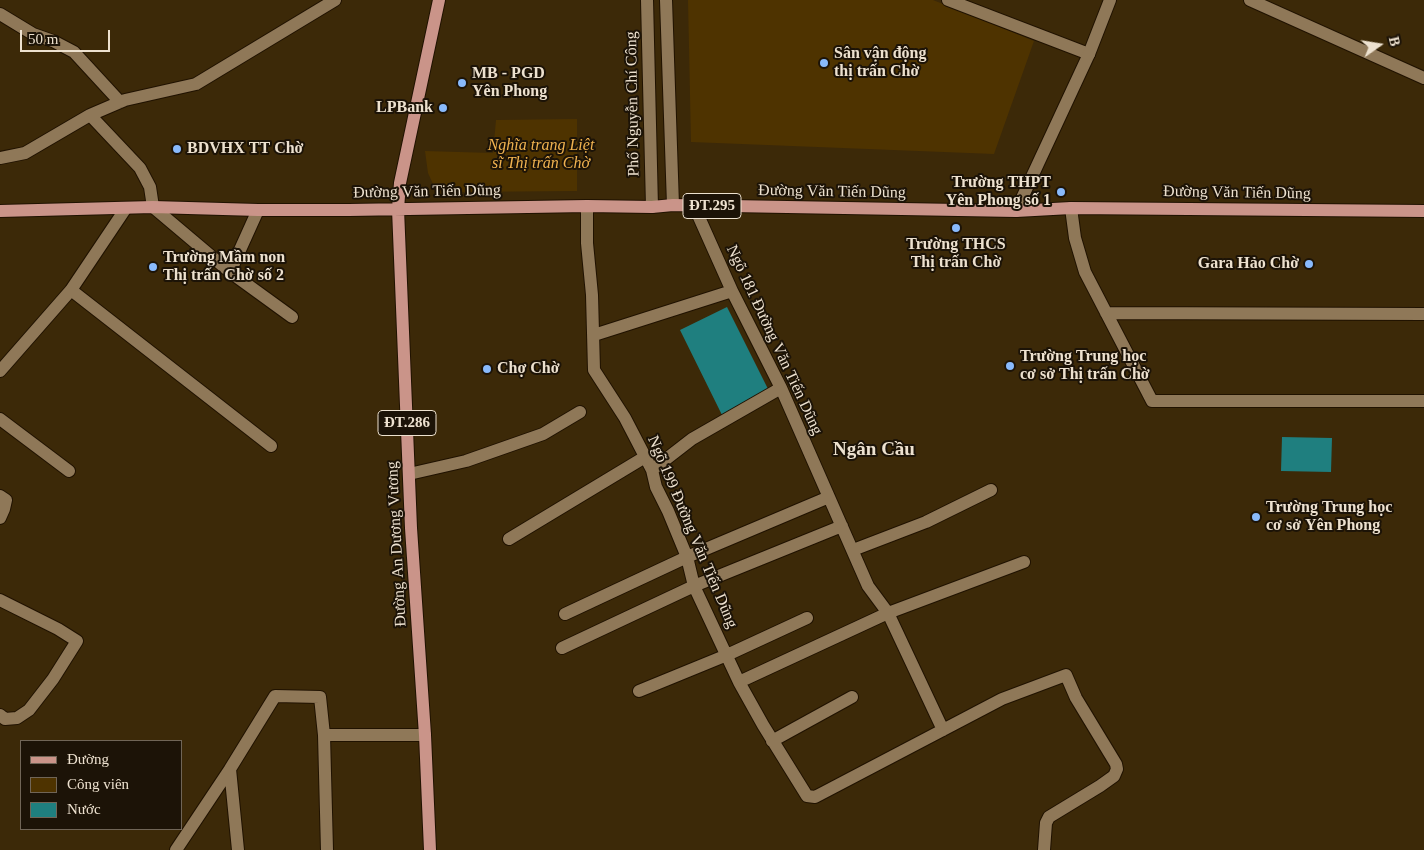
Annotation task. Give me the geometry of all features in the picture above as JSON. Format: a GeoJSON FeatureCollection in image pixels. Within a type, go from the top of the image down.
{"type":"FeatureCollection","features":[{"type":"Feature","properties":{"kind":"main road","name":"Đường An Dương Vương"},"geometry":{"type":"LineString","coordinates":[[430,850],[409,474],[398,209],[400,183],[439,0]]}},
{"type":"Feature","properties":{"kind":"main road","name":"Đường Văn Tiến Dũng"},"geometry":{"type":"LineString","coordinates":[[0,211],[153,207],[258,210],[652,207],[673,205],[1016,212],[1071,208],[1424,211]]}},
{"type":"Feature","properties":{"kind":"street"},"geometry":{"type":"LineString","coordinates":[[0,158],[25,153],[90,115],[125,100],[196,84],[318,4],[335,0]]}},
{"type":"Feature","properties":{"kind":"street","name":"Phố Nguyễn Chí Công"},"geometry":{"type":"LineString","coordinates":[[647,0],[652,207]]}},
{"type":"Feature","properties":{"kind":"street"},"geometry":{"type":"LineString","coordinates":[[666,0],[673,205]]}},
{"type":"Feature","properties":{"kind":"street"},"geometry":{"type":"LineString","coordinates":[[948,0],[1089,54]]}},
{"type":"Feature","properties":{"kind":"street"},"geometry":{"type":"LineString","coordinates":[[1016,212],[1089,54],[1110,0]]}},
{"type":"Feature","properties":{"kind":"street"},"geometry":{"type":"LineString","coordinates":[[1250,0],[1424,78]]}},
{"type":"Feature","properties":{"kind":"street"},"geometry":{"type":"LineString","coordinates":[[0,14],[33,34],[53,41],[74,52],[120,102]]}},
{"type":"Feature","properties":{"kind":"street"},"geometry":{"type":"LineString","coordinates":[[90,115],[140,168],[150,187],[153,207],[230,272],[292,317]]}},
{"type":"Feature","properties":{"kind":"street","name":"Ngõ 199 Đường Văn Tiến Dũng"},"geometry":{"type":"LineString","coordinates":[[587,206],[587,243],[594,335],[594,370],[625,418],[652,470],[656,487],[687,557],[694,586],[739,682],[772,741],[807,796],[815,797],[942,730]]}},
{"type":"Feature","properties":{"kind":"street","name":"Ngõ 181 Đường Văn Tiến Dũng"},"geometry":{"type":"LineString","coordinates":[[694,206],[732,291],[781,388],[868,586],[888,613],[942,730]]}},
{"type":"Feature","properties":{"kind":"street"},"geometry":{"type":"LineString","coordinates":[[0,371],[71,290],[126,208]]}},
{"type":"Feature","properties":{"kind":"street"},"geometry":{"type":"LineString","coordinates":[[1071,208],[1075,238],[1085,272],[1152,400],[1424,401]]}},
{"type":"Feature","properties":{"kind":"street"},"geometry":{"type":"LineString","coordinates":[[230,272],[258,210]]}},
{"type":"Feature","properties":{"kind":"street"},"geometry":{"type":"LineString","coordinates":[[71,290],[271,446]]}},
{"type":"Feature","properties":{"kind":"street"},"geometry":{"type":"LineString","coordinates":[[594,335],[732,291]]}},
{"type":"Feature","properties":{"kind":"street"},"geometry":{"type":"LineString","coordinates":[[1106,313],[1424,314]]}},
{"type":"Feature","properties":{"kind":"street"},"geometry":{"type":"LineString","coordinates":[[652,470],[692,439],[781,388]]}},
{"type":"Feature","properties":{"kind":"street"},"geometry":{"type":"LineString","coordinates":[[409,474],[466,462],[543,434],[580,412]]}},
{"type":"Feature","properties":{"kind":"street"},"geometry":{"type":"LineString","coordinates":[[0,420],[69,471]]}},
{"type":"Feature","properties":{"kind":"street"},"geometry":{"type":"LineString","coordinates":[[509,539],[645,457]]}},
{"type":"Feature","properties":{"kind":"street"},"geometry":{"type":"LineString","coordinates":[[853,550],[926,522],[990,490]]}},
{"type":"Feature","properties":{"kind":"street"},"geometry":{"type":"LineString","coordinates":[[0,496],[6,500],[0,518]]}},
{"type":"Feature","properties":{"kind":"street"},"geometry":{"type":"LineString","coordinates":[[565,614],[687,557],[829,497]]}},
{"type":"Feature","properties":{"kind":"street"},"geometry":{"type":"LineString","coordinates":[[562,648],[694,586],[842,526]]}},
{"type":"Feature","properties":{"kind":"street"},"geometry":{"type":"LineString","coordinates":[[739,682],[888,613],[1024,562]]}},
{"type":"Feature","properties":{"kind":"street"},"geometry":{"type":"LineString","coordinates":[[0,600],[58,629],[77,641],[53,679],[29,710],[17,718],[5,719],[0,715]]}},
{"type":"Feature","properties":{"kind":"street"},"geometry":{"type":"LineString","coordinates":[[639,691],[728,655],[806,618]]}},
{"type":"Feature","properties":{"kind":"street"},"geometry":{"type":"LineString","coordinates":[[942,730],[1002,699],[1066,674],[1076,698],[1118,769],[1114,776],[1100,786],[1049,817],[1046,823],[1044,850]]}},
{"type":"Feature","properties":{"kind":"street"},"geometry":{"type":"LineString","coordinates":[[176,850],[230,770],[276,696],[320,698],[324,735],[327,850]]}},
{"type":"Feature","properties":{"kind":"street"},"geometry":{"type":"LineString","coordinates":[[772,741],[852,697]]}},
{"type":"Feature","properties":{"kind":"street"},"geometry":{"type":"LineString","coordinates":[[324,735],[425,734]]}},
{"type":"Feature","properties":{"kind":"street"},"geometry":{"type":"LineString","coordinates":[[230,770],[238,850]]}},
{"type":"Feature","properties":{"kind":"green space"},"geometry":{"type":"Polygon","coordinates":[[[688,0],[933,0],[1034,41],[994,154],[691,142],[688,0]]]}},
{"type":"Feature","properties":{"kind":"green space","name":"Nghĩa trang Liệt sĩ Thị trấn Chờ"},"geometry":{"type":"Polygon","coordinates":[[[577,119],[577,191],[457,192],[439,190],[433,184],[428,173],[425,151],[493,153],[496,120],[577,119]]]}},
{"type":"Feature","properties":{"kind":"water"},"geometry":{"type":"Polygon","coordinates":[[[727,307],[769,391],[722,415],[680,330],[727,307]]]}},
{"type":"Feature","properties":{"kind":"water"},"geometry":{"type":"Polygon","coordinates":[[[1282,437],[1332,438],[1331,472],[1281,471],[1282,437]]]}},
{"type":"Feature","properties":{"kind":"place","name":"Sân vận động thị trấn Chờ"},"geometry":{"type":"Point","coordinates":[824,63]}},
{"type":"Feature","properties":{"kind":"place","name":"MB - PGD Yên Phong"},"geometry":{"type":"Point","coordinates":[462,83]}},
{"type":"Feature","properties":{"kind":"place","name":"LPBank"},"geometry":{"type":"Point","coordinates":[443,108]}},
{"type":"Feature","properties":{"kind":"place","name":"BDVHX TT Chờ"},"geometry":{"type":"Point","coordinates":[177,149]}},
{"type":"Feature","properties":{"kind":"place","name":"Trường THPT Yên Phong số 1"},"geometry":{"type":"Point","coordinates":[1061,192]}},
{"type":"Feature","properties":{"kind":"place","name":"Trường THCS Thị trấn Chờ"},"geometry":{"type":"Point","coordinates":[956,228]}},
{"type":"Feature","properties":{"kind":"place","name":"Gara Hảo Chờ"},"geometry":{"type":"Point","coordinates":[1309,264]}},
{"type":"Feature","properties":{"kind":"place","name":"Trường Mầm non Thị trấn Chờ số 2"},"geometry":{"type":"Point","coordinates":[153,267]}},
{"type":"Feature","properties":{"kind":"place","name":"Trường Trung học cơ sở Thị trấn Chờ"},"geometry":{"type":"Point","coordinates":[1010,366]}},
{"type":"Feature","properties":{"kind":"place","name":"Chợ Chờ"},"geometry":{"type":"Point","coordinates":[487,369]}},
{"type":"Feature","properties":{"kind":"place","name":"Trường Trung học cơ sở Yên Phong"},"geometry":{"type":"Point","coordinates":[1256,517]}},
{"type":"Feature","properties":{"kind":"district","name":"Ngân Cầu"},"geometry":{"type":"Point","coordinates":[874,450]}}]}
